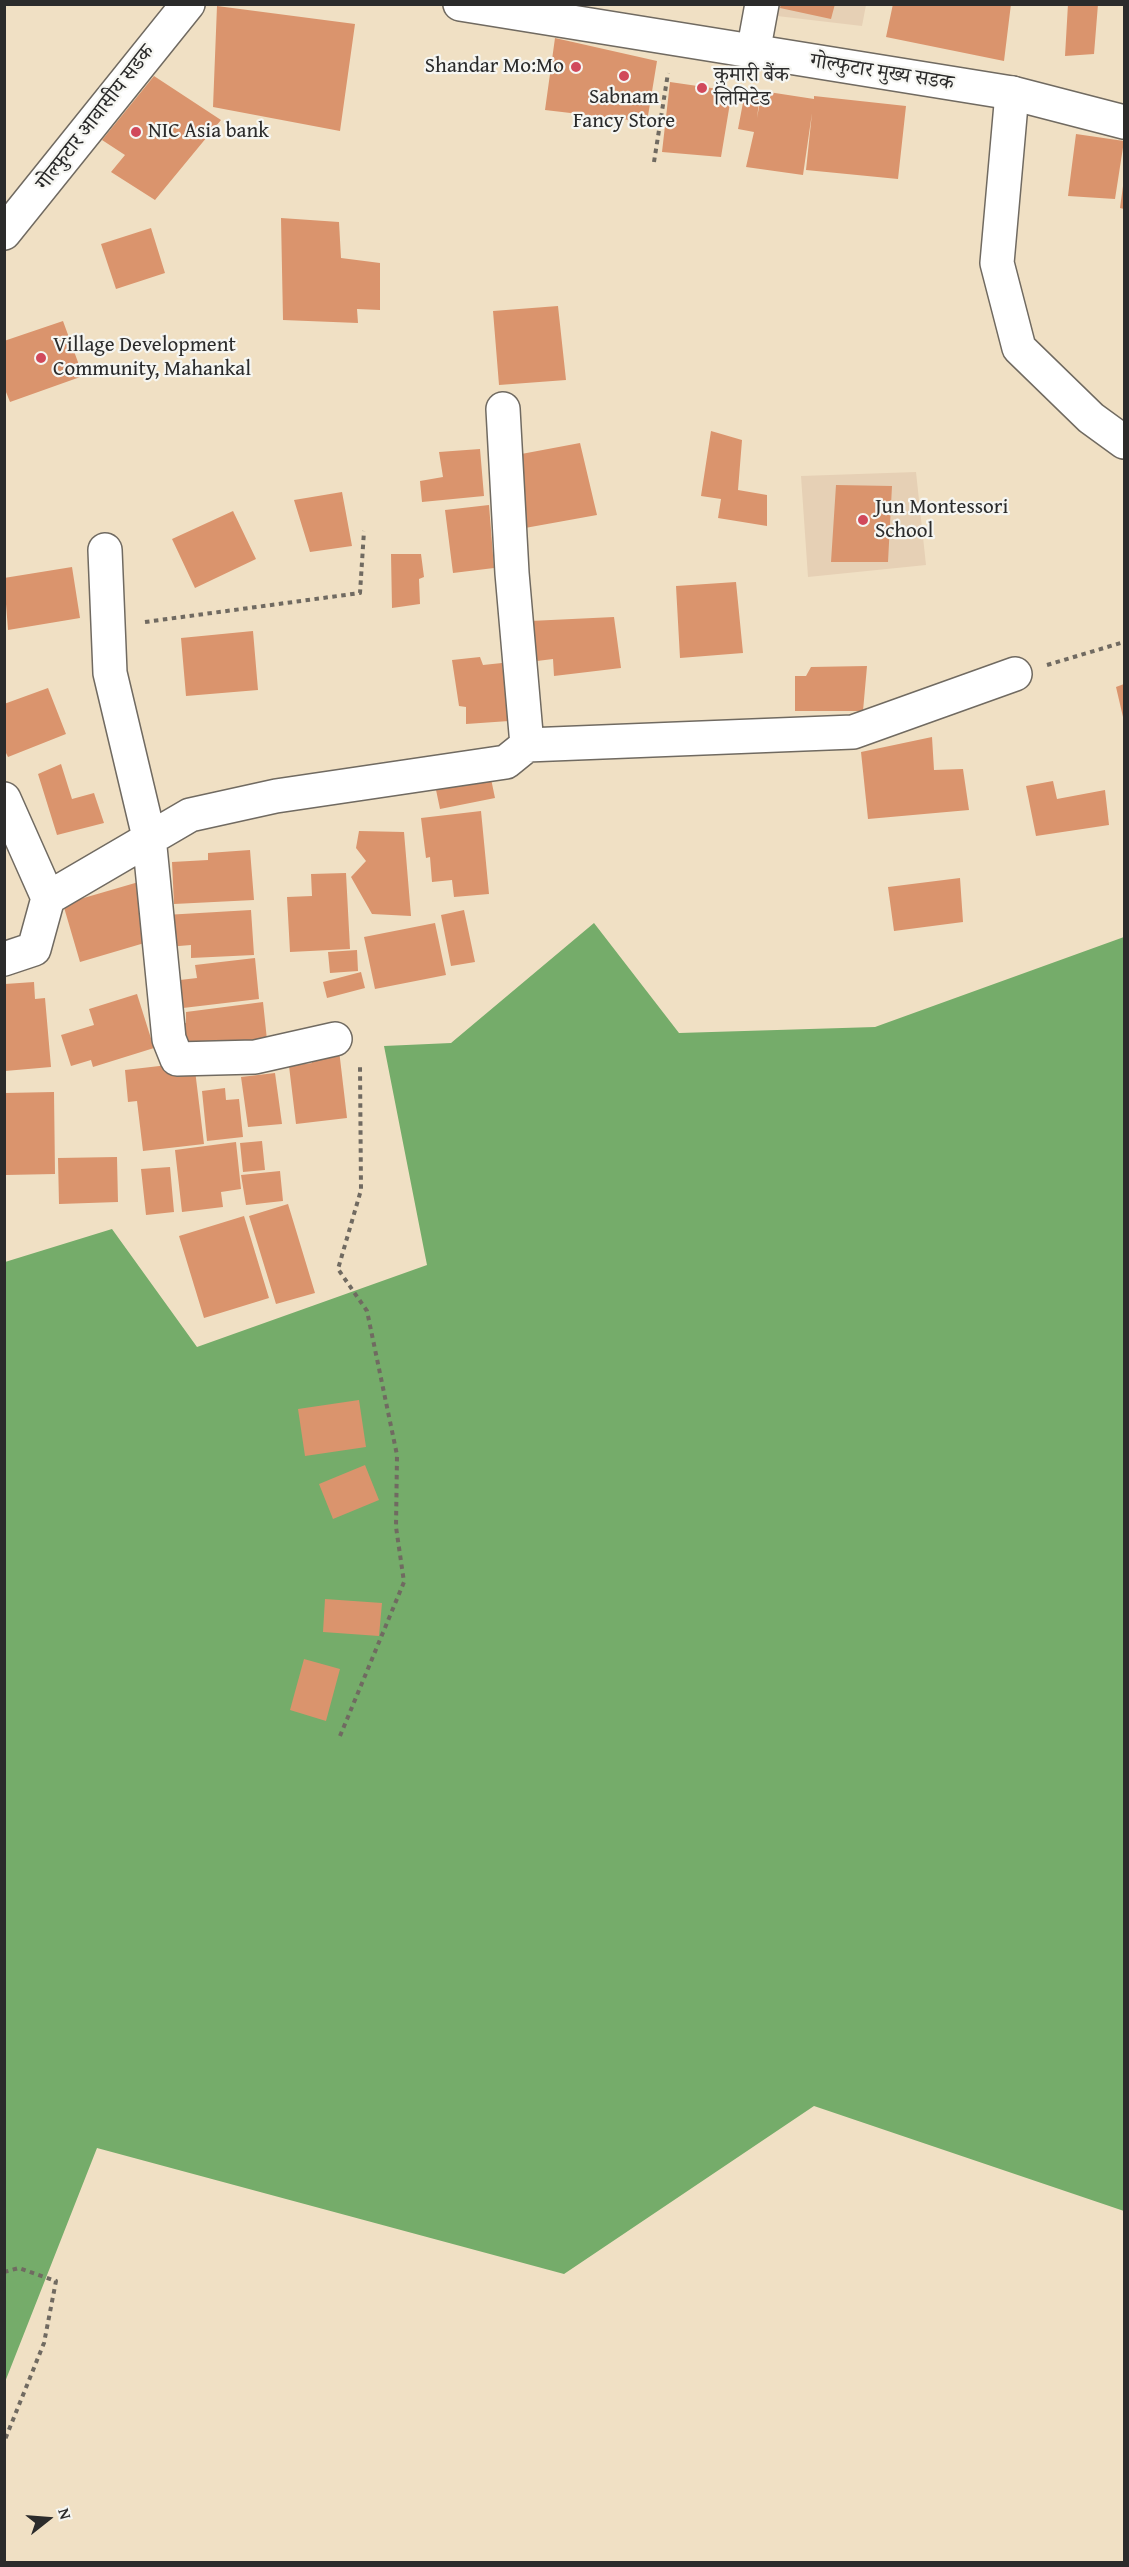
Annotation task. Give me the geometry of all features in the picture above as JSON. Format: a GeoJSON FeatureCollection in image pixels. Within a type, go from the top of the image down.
{"type":"FeatureCollection","features":[{"type":"Feature","properties":{"kind":"street","name":"गोल्फुटार आवासीय सडक"},"geometry":{"type":"LineString","coordinates":[[4,233],[188,4]]}},
{"type":"Feature","properties":{"kind":"street","name":"गोल्फुटार मुख्य सडक"},"geometry":{"type":"LineString","coordinates":[[460,4],[1012,93],[1125,122]]}},
{"type":"Feature","properties":{"kind":"street"},"geometry":{"type":"LineString","coordinates":[[753,53],[762,4]]}},
{"type":"Feature","properties":{"kind":"street"},"geometry":{"type":"LineString","coordinates":[[1012,93],[997,263],[1019,348],[1090,418],[1125,442]]}},
{"type":"Feature","properties":{"kind":"street"},"geometry":{"type":"LineString","coordinates":[[503,409],[512,573],[527,745]]}},
{"type":"Feature","properties":{"kind":"street"},"geometry":{"type":"LineString","coordinates":[[105,550],[111,673],[149,837],[169,1039],[177,1059],[255,1057],[335,1039]]}},
{"type":"Feature","properties":{"kind":"street"},"geometry":{"type":"LineString","coordinates":[[48,898],[190,815],[276,796],[506,762],[527,745],[853,732],[1016,674]]}},
{"type":"Feature","properties":{"kind":"street"},"geometry":{"type":"LineString","coordinates":[[4,799],[48,898],[34,949],[4,959]]}},
{"type":"Feature","properties":{"kind":"path"},"geometry":{"type":"LineString","coordinates":[[654,162],[674,40]]}},
{"type":"Feature","properties":{"kind":"path"},"geometry":{"type":"LineString","coordinates":[[108,627],[360,593],[364,531]]}},
{"type":"Feature","properties":{"kind":"path"},"geometry":{"type":"LineString","coordinates":[[1016,674],[1125,642]]}},
{"type":"Feature","properties":{"kind":"path"},"geometry":{"type":"LineString","coordinates":[[335,1039],[360,1065],[361,1190],[338,1269],[367,1311],[397,1455],[396,1527],[404,1582],[340,1736]]}},
{"type":"Feature","properties":{"kind":"path"},"geometry":{"type":"LineString","coordinates":[[4,2272],[19,2268],[56,2281],[44,2343],[4,2442]]}},
{"type":"Feature","properties":{"kind":"shaded area"},"geometry":{"type":"Polygon","coordinates":[[[779,5],[866,5],[862,26],[777,16],[779,5]]]}},
{"type":"Feature","properties":{"kind":"shaded area","name":"Jun Montessori School"},"geometry":{"type":"Polygon","coordinates":[[[916,472],[926,565],[808,577],[801,476],[916,472]]]}},
{"type":"Feature","properties":{"kind":"green space"},"geometry":{"type":"Polygon","coordinates":[[[594,923],[679,1033],[875,1027],[1124,937],[1124,2211],[814,2106],[564,2274],[97,2148],[5,2382],[5,1262],[112,1229],[197,1347],[427,1265],[384,1046],[451,1043],[594,923]]]}},
{"type":"Feature","properties":{"kind":"building"},"geometry":{"type":"Polygon","coordinates":[[[781,4],[835,4],[831,19],[780,8],[781,4]]]}},
{"type":"Feature","properties":{"kind":"building"},"geometry":{"type":"Polygon","coordinates":[[[893,4],[1011,4],[1004,61],[886,37],[893,4]]]}},
{"type":"Feature","properties":{"kind":"building"},"geometry":{"type":"Polygon","coordinates":[[[1068,4],[1098,4],[1094,54],[1065,56],[1068,4]]]}},
{"type":"Feature","properties":{"kind":"building"},"geometry":{"type":"Polygon","coordinates":[[[217,6],[355,24],[340,131],[213,107],[217,6]]]}},
{"type":"Feature","properties":{"kind":"building"},"geometry":{"type":"Polygon","coordinates":[[[555,38],[657,61],[647,122],[545,110],[555,38]]]}},
{"type":"Feature","properties":{"kind":"building"},"geometry":{"type":"Polygon","coordinates":[[[154,76],[221,120],[155,200],[111,172],[125,155],[102,140],[154,76]]]}},
{"type":"Feature","properties":{"kind":"building"},"geometry":{"type":"Polygon","coordinates":[[[670,82],[732,91],[721,157],[662,152],[670,82]]]}},
{"type":"Feature","properties":{"kind":"building"},"geometry":{"type":"Polygon","coordinates":[[[762,91],[814,99],[814,96],[906,106],[898,179],[806,170],[812,113],[803,175],[746,167],[754,132],[738,129],[745,92],[760,94],[757,118],[762,91]]]}},
{"type":"Feature","properties":{"kind":"building"},"geometry":{"type":"Polygon","coordinates":[[[1076,134],[1124,141],[1115,199],[1068,196],[1076,134]]]}},
{"type":"Feature","properties":{"kind":"building"},"geometry":{"type":"Polygon","coordinates":[[[1124,186],[1124,209],[1120,208],[1124,186]]]}},
{"type":"Feature","properties":{"kind":"building"},"geometry":{"type":"Polygon","coordinates":[[[281,218],[339,222],[341,258],[380,263],[380,310],[357,309],[358,323],[283,320],[281,218]]]}},
{"type":"Feature","properties":{"kind":"building"},"geometry":{"type":"Polygon","coordinates":[[[151,228],[165,273],[116,289],[101,244],[151,228]]]}},
{"type":"Feature","properties":{"kind":"building"},"geometry":{"type":"Polygon","coordinates":[[[558,306],[566,380],[499,385],[493,311],[558,306]]]}},
{"type":"Feature","properties":{"kind":"building","name":"Village Development Community, Mahankal"},"geometry":{"type":"Polygon","coordinates":[[[63,321],[83,376],[10,402],[4,387],[4,341],[63,321]]]}},
{"type":"Feature","properties":{"kind":"building"},"geometry":{"type":"Polygon","coordinates":[[[711,431],[742,440],[738,490],[767,495],[767,526],[718,518],[721,499],[701,496],[711,431]]]}},
{"type":"Feature","properties":{"kind":"building"},"geometry":{"type":"Polygon","coordinates":[[[580,443],[597,515],[525,528],[516,455],[580,443]]]}},
{"type":"Feature","properties":{"kind":"building"},"geometry":{"type":"Polygon","coordinates":[[[480,449],[484,496],[422,502],[420,481],[443,477],[439,452],[480,449]]]}},
{"type":"Feature","properties":{"kind":"building"},"geometry":{"type":"Polygon","coordinates":[[[836,485],[892,486],[888,562],[831,562],[836,485]]]}},
{"type":"Feature","properties":{"kind":"building"},"geometry":{"type":"Polygon","coordinates":[[[342,492],[352,546],[310,552],[294,500],[342,492]]]}},
{"type":"Feature","properties":{"kind":"building"},"geometry":{"type":"Polygon","coordinates":[[[489,505],[494,568],[453,573],[445,510],[489,505]]]}},
{"type":"Feature","properties":{"kind":"building"},"geometry":{"type":"Polygon","coordinates":[[[233,511],[256,559],[195,588],[172,539],[233,511]]]}},
{"type":"Feature","properties":{"kind":"building"},"geometry":{"type":"Polygon","coordinates":[[[391,554],[421,554],[424,577],[419,579],[420,604],[392,608],[391,554]]]}},
{"type":"Feature","properties":{"kind":"building"},"geometry":{"type":"Polygon","coordinates":[[[72,567],[80,618],[8,630],[4,578],[72,567]]]}},
{"type":"Feature","properties":{"kind":"building"},"geometry":{"type":"Polygon","coordinates":[[[736,582],[743,653],[680,658],[676,586],[736,582]]]}},
{"type":"Feature","properties":{"kind":"building"},"geometry":{"type":"Polygon","coordinates":[[[614,617],[621,668],[554,676],[553,659],[537,661],[530,621],[614,617]]]}},
{"type":"Feature","properties":{"kind":"building"},"geometry":{"type":"Polygon","coordinates":[[[253,631],[258,690],[186,696],[181,638],[253,631]]]}},
{"type":"Feature","properties":{"kind":"building"},"geometry":{"type":"Polygon","coordinates":[[[480,657],[483,665],[502,663],[509,721],[466,724],[466,707],[459,706],[452,660],[480,657]]]}},
{"type":"Feature","properties":{"kind":"building"},"geometry":{"type":"Polygon","coordinates":[[[867,666],[863,711],[795,711],[795,676],[806,676],[811,667],[867,666]]]}},
{"type":"Feature","properties":{"kind":"building"},"geometry":{"type":"Polygon","coordinates":[[[1124,684],[1124,716],[1123,717],[1116,687],[1124,684]]]}},
{"type":"Feature","properties":{"kind":"building"},"geometry":{"type":"Polygon","coordinates":[[[48,688],[66,734],[8,757],[4,749],[4,704],[48,688]]]}},
{"type":"Feature","properties":{"kind":"building"},"geometry":{"type":"Polygon","coordinates":[[[932,737],[934,770],[963,769],[969,810],[868,819],[861,752],[932,737]]]}},
{"type":"Feature","properties":{"kind":"building"},"geometry":{"type":"Polygon","coordinates":[[[61,764],[72,799],[94,793],[104,823],[57,835],[38,774],[61,764]]]}},
{"type":"Feature","properties":{"kind":"building"},"geometry":{"type":"Polygon","coordinates":[[[490,774],[495,798],[440,809],[435,785],[490,774]]]}},
{"type":"Feature","properties":{"kind":"building"},"geometry":{"type":"Polygon","coordinates":[[[1053,781],[1057,799],[1105,790],[1109,825],[1036,836],[1026,786],[1053,781]]]}},
{"type":"Feature","properties":{"kind":"building"},"geometry":{"type":"Polygon","coordinates":[[[481,811],[489,894],[454,897],[452,880],[432,882],[430,857],[426,858],[421,818],[481,811]]]}},
{"type":"Feature","properties":{"kind":"building"},"geometry":{"type":"Polygon","coordinates":[[[359,831],[404,832],[411,916],[372,914],[351,877],[366,861],[356,848],[359,831]]]}},
{"type":"Feature","properties":{"kind":"building"},"geometry":{"type":"Polygon","coordinates":[[[250,850],[254,900],[174,904],[172,862],[208,860],[208,853],[250,850]]]}},
{"type":"Feature","properties":{"kind":"building"},"geometry":{"type":"Polygon","coordinates":[[[346,873],[350,949],[290,952],[287,897],[312,896],[311,874],[346,873]]]}},
{"type":"Feature","properties":{"kind":"building"},"geometry":{"type":"Polygon","coordinates":[[[960,878],[963,922],[894,931],[888,887],[960,878]]]}},
{"type":"Feature","properties":{"kind":"building"},"geometry":{"type":"Polygon","coordinates":[[[142,881],[158,939],[80,962],[63,904],[142,881]]]}},
{"type":"Feature","properties":{"kind":"building"},"geometry":{"type":"Polygon","coordinates":[[[251,910],[254,955],[191,958],[191,945],[167,947],[165,915],[251,910]]]}},
{"type":"Feature","properties":{"kind":"building"},"geometry":{"type":"Polygon","coordinates":[[[464,910],[475,962],[451,966],[441,915],[464,910]]]}},
{"type":"Feature","properties":{"kind":"building"},"geometry":{"type":"Polygon","coordinates":[[[435,923],[446,975],[375,989],[364,937],[435,923]]]}},
{"type":"Feature","properties":{"kind":"building"},"geometry":{"type":"Polygon","coordinates":[[[357,950],[358,971],[330,973],[328,952],[357,950]]]}},
{"type":"Feature","properties":{"kind":"building"},"geometry":{"type":"Polygon","coordinates":[[[255,958],[259,999],[183,1008],[180,980],[197,978],[195,965],[255,958]]]}},
{"type":"Feature","properties":{"kind":"building"},"geometry":{"type":"Polygon","coordinates":[[[361,972],[365,988],[327,998],[323,982],[361,972]]]}},
{"type":"Feature","properties":{"kind":"building"},"geometry":{"type":"Polygon","coordinates":[[[34,982],[35,999],[45,998],[51,1067],[5,1071],[5,984],[34,982]]]}},
{"type":"Feature","properties":{"kind":"building"},"geometry":{"type":"Polygon","coordinates":[[[137,994],[154,1048],[93,1067],[91,1060],[71,1066],[61,1035],[94,1025],[89,1009],[137,994]]]}},
{"type":"Feature","properties":{"kind":"building"},"geometry":{"type":"Polygon","coordinates":[[[263,1002],[267,1040],[182,1050],[179,1024],[186,1023],[186,1012],[263,1002]]]}},
{"type":"Feature","properties":{"kind":"building"},"geometry":{"type":"Polygon","coordinates":[[[339,1050],[347,1118],[296,1124],[289,1066],[312,1063],[311,1054],[339,1050]]]}},
{"type":"Feature","properties":{"kind":"building"},"geometry":{"type":"Polygon","coordinates":[[[194,1062],[204,1144],[143,1151],[137,1101],[128,1102],[125,1070],[194,1062]]]}},
{"type":"Feature","properties":{"kind":"building"},"geometry":{"type":"Polygon","coordinates":[[[275,1073],[282,1124],[248,1127],[241,1077],[275,1073]]]}},
{"type":"Feature","properties":{"kind":"building"},"geometry":{"type":"Polygon","coordinates":[[[225,1088],[226,1100],[239,1099],[243,1137],[207,1141],[202,1091],[225,1088]]]}},
{"type":"Feature","properties":{"kind":"building"},"geometry":{"type":"Polygon","coordinates":[[[54,1092],[55,1174],[6,1175],[5,1093],[54,1092]]]}},
{"type":"Feature","properties":{"kind":"building"},"geometry":{"type":"Polygon","coordinates":[[[262,1141],[265,1170],[243,1172],[240,1143],[262,1141]]]}},
{"type":"Feature","properties":{"kind":"building"},"geometry":{"type":"Polygon","coordinates":[[[236,1142],[241,1189],[221,1192],[223,1207],[182,1212],[175,1150],[236,1142]]]}},
{"type":"Feature","properties":{"kind":"building"},"geometry":{"type":"Polygon","coordinates":[[[117,1157],[118,1202],[59,1204],[58,1158],[117,1157]]]}},
{"type":"Feature","properties":{"kind":"building"},"geometry":{"type":"Polygon","coordinates":[[[170,1167],[174,1212],[146,1215],[141,1169],[170,1167]]]}},
{"type":"Feature","properties":{"kind":"building"},"geometry":{"type":"Polygon","coordinates":[[[280,1171],[283,1201],[246,1205],[241,1175],[280,1171]]]}},
{"type":"Feature","properties":{"kind":"building"},"geometry":{"type":"Polygon","coordinates":[[[288,1204],[315,1293],[276,1304],[249,1216],[288,1204]]]}},
{"type":"Feature","properties":{"kind":"building"},"geometry":{"type":"Polygon","coordinates":[[[244,1216],[269,1298],[204,1318],[179,1236],[244,1216]]]}},
{"type":"Feature","properties":{"kind":"building"},"geometry":{"type":"Polygon","coordinates":[[[359,1400],[366,1447],[305,1456],[298,1409],[359,1400]]]}},
{"type":"Feature","properties":{"kind":"building"},"geometry":{"type":"Polygon","coordinates":[[[365,1465],[379,1500],[333,1519],[319,1484],[365,1465]]]}},
{"type":"Feature","properties":{"kind":"building"},"geometry":{"type":"Polygon","coordinates":[[[325,1599],[382,1603],[379,1636],[323,1632],[325,1599]]]}},
{"type":"Feature","properties":{"kind":"building"},"geometry":{"type":"Polygon","coordinates":[[[304,1659],[340,1669],[326,1721],[290,1710],[304,1659]]]}},
{"type":"Feature","properties":{"kind":"place","name":"Shandar Mo:Mo"},"geometry":{"type":"Point","coordinates":[576,67]}},
{"type":"Feature","properties":{"kind":"place","name":"Sabnam Fancy Store"},"geometry":{"type":"Point","coordinates":[624,76]}},
{"type":"Feature","properties":{"kind":"place","name":"कुमारी बैंक लिमिटेड"},"geometry":{"type":"Point","coordinates":[702,88]}},
{"type":"Feature","properties":{"kind":"place","name":"NIC Asia bank"},"geometry":{"type":"Point","coordinates":[136,132]}},
{"type":"Feature","properties":{"kind":"place","name":"Village Development Community, Mahankal"},"geometry":{"type":"Point","coordinates":[41,358]}},
{"type":"Feature","properties":{"kind":"place","name":"Jun Montessori School"},"geometry":{"type":"Point","coordinates":[863,520]}}]}
